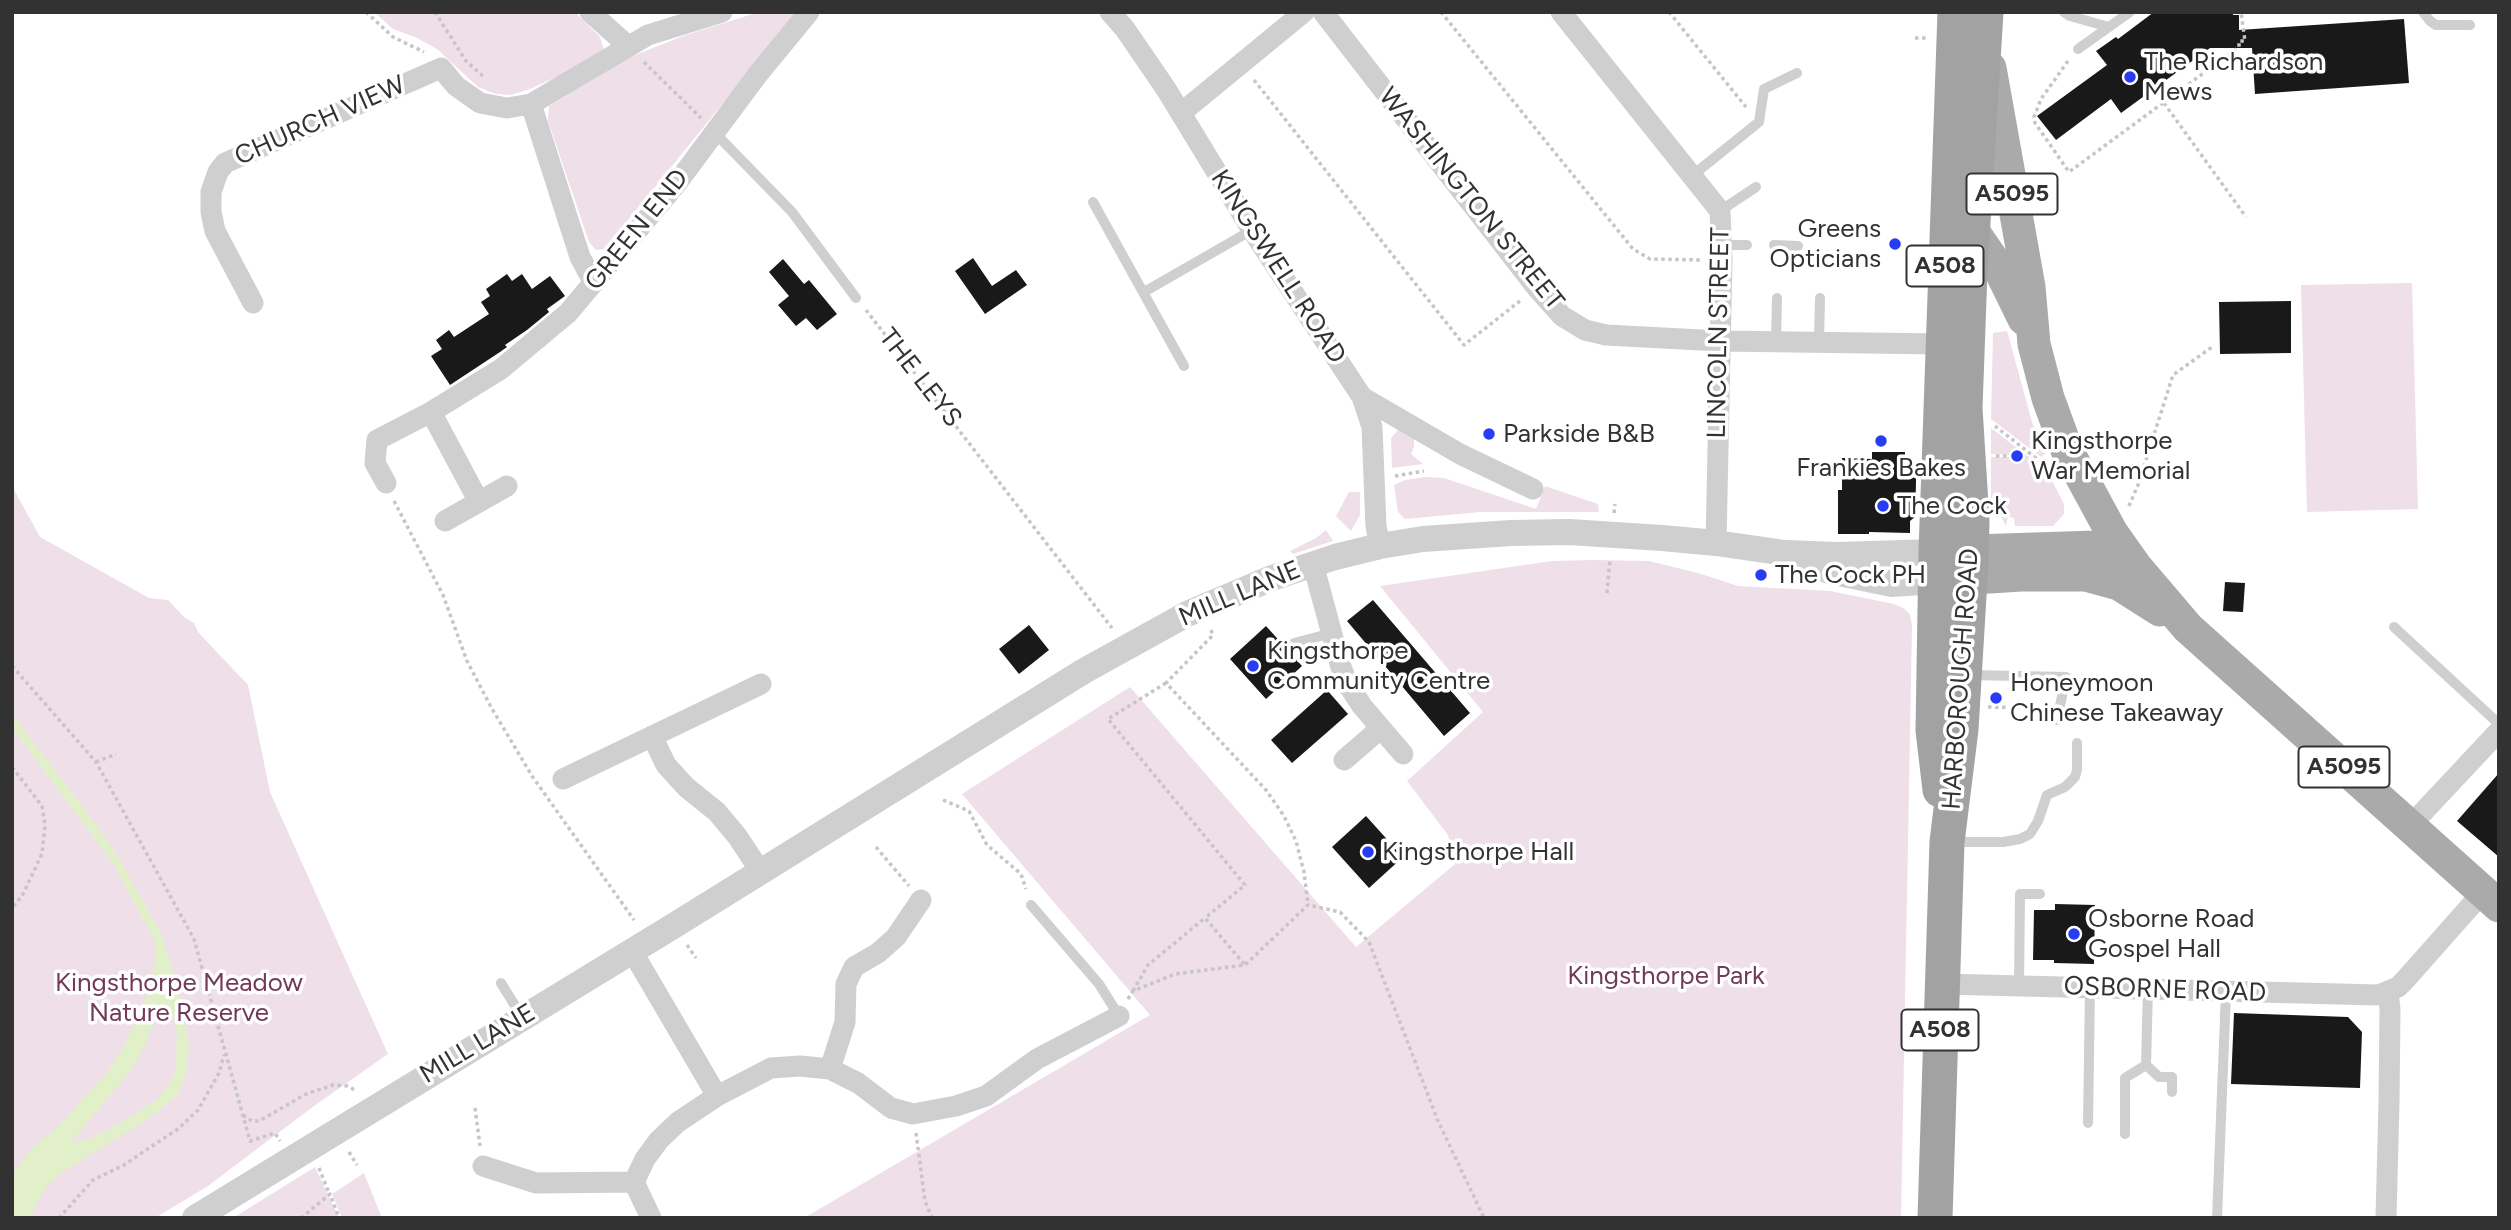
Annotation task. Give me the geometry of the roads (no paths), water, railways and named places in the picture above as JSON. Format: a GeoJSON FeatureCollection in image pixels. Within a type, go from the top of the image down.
{"type":"FeatureCollection","features":[{"type":"Feature","properties":{"kind":"highway","name":"HARBOROUGH ROAD"},"geometry":{"type":"LineString","coordinates":[[1947,842],[1933,730],[1943,555],[1942,344],[1955,12]]}},
{"type":"Feature","properties":{"kind":"highway","name":"HARBOROUGH ROAD"},"geometry":{"type":"LineString","coordinates":[[1943,555],[1972,521],[1976,414],[1973,232],[1986,28]]}},
{"type":"Feature","properties":{"kind":"highway","name":"HARBOROUGH ROAD"},"geometry":{"type":"LineString","coordinates":[[1935,1218],[1947,842],[1961,729],[1964,675],[1943,555]]}},
{"type":"Feature","properties":{"kind":"main road","name":"A5095"},"geometry":{"type":"LineString","coordinates":[[1986,28],[2029,287],[2035,344],[2048,398],[2067,450],[2112,533],[2130,559],[2188,628],[2491,900]]}},
{"type":"Feature","properties":{"kind":"main road","name":"A5095"},"geometry":{"type":"LineString","coordinates":[[1948,180],[1956,203],[2001,272],[2035,344]]}},
{"type":"Feature","properties":{"kind":"main road"},"geometry":{"type":"LineString","coordinates":[[1943,555],[2096,547],[2119,552],[2130,559]]}},
{"type":"Feature","properties":{"kind":"main road","name":"A5095"},"geometry":{"type":"LineString","coordinates":[[1943,555],[2062,575],[2086,575],[2104,579],[2119,584],[2188,628]]}},
{"type":"Feature","properties":{"kind":"street"},"geometry":{"type":"LineString","coordinates":[[590,12],[628,46]]}},
{"type":"Feature","properties":{"kind":"street"},"geometry":{"type":"LineString","coordinates":[[594,283],[580,257],[521,105],[665,28],[722,12]]}},
{"type":"Feature","properties":{"kind":"street","name":"GREEN END"},"geometry":{"type":"LineString","coordinates":[[386,484],[375,463],[377,440],[431,412],[501,369],[568,313],[715,133],[758,74],[809,12]]}},
{"type":"Feature","properties":{"kind":"street","name":"KINGSWELL ROAD"},"geometry":{"type":"LineString","coordinates":[[1110,12],[1145,58],[1252,230],[1362,397],[1372,427],[1376,526],[1380,546]]}},
{"type":"Feature","properties":{"kind":"street"},"geometry":{"type":"LineString","coordinates":[[1181,113],[1304,12]]}},
{"type":"Feature","properties":{"kind":"street","name":"WASHINGTON STREET"},"geometry":{"type":"LineString","coordinates":[[1323,12],[1537,288],[1562,316],[1586,330],[1606,335],[1720,341],[1942,344]]}},
{"type":"Feature","properties":{"kind":"street","name":"LINCOLN STREET"},"geometry":{"type":"LineString","coordinates":[[1561,12],[1720,211],[1716,537]]}},
{"type":"Feature","properties":{"kind":"street","name":"CHURCH VIEW"},"geometry":{"type":"LineString","coordinates":[[253,303],[215,231],[211,212],[211,192],[218,172],[225,163],[440,68],[456,86],[480,103],[493,107],[521,105]]}},
{"type":"Feature","properties":{"kind":"street"},"geometry":{"type":"LineString","coordinates":[[1362,397],[1460,454],[1533,489]]}},
{"type":"Feature","properties":{"kind":"street"},"geometry":{"type":"LineString","coordinates":[[431,412],[479,502]]}},
{"type":"Feature","properties":{"kind":"street"},"geometry":{"type":"LineString","coordinates":[[445,521],[507,486]]}},
{"type":"Feature","properties":{"kind":"street","name":"MILL LANE"},"geometry":{"type":"LineString","coordinates":[[195,1218],[1126,646],[1224,597],[1313,564],[1380,546],[1463,536],[1540,532],[1716,537],[1785,553],[1829,571],[1901,584],[1943,555]]}},
{"type":"Feature","properties":{"kind":"street"},"geometry":{"type":"LineString","coordinates":[[1716,537],[1872,547],[1915,544],[1929,534],[1943,555]]}},
{"type":"Feature","properties":{"kind":"street","name":"MILL LANE"},"geometry":{"type":"LineString","coordinates":[[1785,553],[1943,555]]}},
{"type":"Feature","properties":{"kind":"street"},"geometry":{"type":"LineString","coordinates":[[1313,564],[1347,682],[1362,706],[1403,754]]}},
{"type":"Feature","properties":{"kind":"street"},"geometry":{"type":"LineString","coordinates":[[563,779],[761,684]]}},
{"type":"Feature","properties":{"kind":"street"},"geometry":{"type":"LineString","coordinates":[[1344,760],[1381,728]]}},
{"type":"Feature","properties":{"kind":"street"},"geometry":{"type":"LineString","coordinates":[[2410,826],[2499,731]]}},
{"type":"Feature","properties":{"kind":"street"},"geometry":{"type":"LineString","coordinates":[[652,736],[666,765],[686,788],[717,812],[761,872]]}},
{"type":"Feature","properties":{"kind":"street"},"geometry":{"type":"LineString","coordinates":[[831,1069],[845,1022],[846,984],[854,967],[878,953],[896,937],[921,900]]}},
{"type":"Feature","properties":{"kind":"street"},"geometry":{"type":"LineString","coordinates":[[2386,1218],[2390,1009],[2388,993],[2491,900]]}},
{"type":"Feature","properties":{"kind":"street"},"geometry":{"type":"LineString","coordinates":[[632,951],[717,1096]]}},
{"type":"Feature","properties":{"kind":"street","name":"OSBORNE ROAD"},"geometry":{"type":"LineString","coordinates":[[1942,984],[2367,996],[2388,993]]}},
{"type":"Feature","properties":{"kind":"street"},"geometry":{"type":"LineString","coordinates":[[634,1182],[659,1139],[678,1122],[717,1096],[771,1068],[800,1066],[831,1069],[858,1083],[891,1108],[914,1114],[956,1106],[986,1096],[1037,1059],[1119,1016]]}},
{"type":"Feature","properties":{"kind":"street"},"geometry":{"type":"LineString","coordinates":[[483,1166],[536,1183],[634,1182]]}},
{"type":"Feature","properties":{"kind":"street"},"geometry":{"type":"LineString","coordinates":[[634,1182],[651,1218]]}},
{"type":"Feature","properties":{"kind":"lane"},"geometry":{"type":"LineString","coordinates":[[2064,12],[2109,27]]}},
{"type":"Feature","properties":{"kind":"lane"},"geometry":{"type":"LineString","coordinates":[[2078,49],[2130,12]]}},
{"type":"Feature","properties":{"kind":"lane"},"geometry":{"type":"LineString","coordinates":[[2423,12],[2425,17],[2436,25],[2470,25]]}},
{"type":"Feature","properties":{"kind":"lane"},"geometry":{"type":"LineString","coordinates":[[1693,175],[1759,122],[1764,89],[1797,73]]}},
{"type":"Feature","properties":{"kind":"lane"},"geometry":{"type":"LineString","coordinates":[[715,133],[792,212],[856,298]]}},
{"type":"Feature","properties":{"kind":"lane"},"geometry":{"type":"LineString","coordinates":[[1720,211],[1756,187]]}},
{"type":"Feature","properties":{"kind":"lane"},"geometry":{"type":"LineString","coordinates":[[1093,202],[1184,366]]}},
{"type":"Feature","properties":{"kind":"lane"},"geometry":{"type":"LineString","coordinates":[[1144,292],[1252,230]]}},
{"type":"Feature","properties":{"kind":"lane"},"geometry":{"type":"LineString","coordinates":[[1721,252],[1746,245]]}},
{"type":"Feature","properties":{"kind":"lane"},"geometry":{"type":"LineString","coordinates":[[1774,245],[1798,246]]}},
{"type":"Feature","properties":{"kind":"lane"},"geometry":{"type":"LineString","coordinates":[[1776,341],[1777,298]]}},
{"type":"Feature","properties":{"kind":"lane"},"geometry":{"type":"LineString","coordinates":[[1819,342],[1820,298]]}},
{"type":"Feature","properties":{"kind":"lane"},"geometry":{"type":"LineString","coordinates":[[2394,627],[2499,723]]}},
{"type":"Feature","properties":{"kind":"lane"},"geometry":{"type":"LineString","coordinates":[[1294,643],[1332,633]]}},
{"type":"Feature","properties":{"kind":"lane"},"geometry":{"type":"LineString","coordinates":[[1964,675],[2066,677],[2057,720]]}},
{"type":"Feature","properties":{"kind":"lane"},"geometry":{"type":"LineString","coordinates":[[1947,842],[2003,842],[2030,834],[2038,821],[2047,795],[2065,787],[2075,777],[2077,743]]}},
{"type":"Feature","properties":{"kind":"lane"},"geometry":{"type":"LineString","coordinates":[[2019,986],[2020,894],[2040,894]]}},
{"type":"Feature","properties":{"kind":"lane"},"geometry":{"type":"LineString","coordinates":[[1031,905],[1099,984],[1119,1016]]}},
{"type":"Feature","properties":{"kind":"lane"},"geometry":{"type":"LineString","coordinates":[[501,983],[522,1017]]}},
{"type":"Feature","properties":{"kind":"lane"},"geometry":{"type":"LineString","coordinates":[[2088,1123],[2090,988]]}},
{"type":"Feature","properties":{"kind":"lane"},"geometry":{"type":"LineString","coordinates":[[2148,989],[2146,1065],[2159,1077],[2172,1077],[2172,1092]]}},
{"type":"Feature","properties":{"kind":"lane"},"geometry":{"type":"LineString","coordinates":[[2217,1218],[2226,992]]}},
{"type":"Feature","properties":{"kind":"lane"},"geometry":{"type":"LineString","coordinates":[[2124,1135],[2125,1078],[2146,1065]]}},
{"type":"Feature","properties":{"kind":"place","name":"The Richardson Mews"},"geometry":{"type":"Point","coordinates":[2130,77]}},
{"type":"Feature","properties":{"kind":"place","name":"Greens Opticians"},"geometry":{"type":"Point","coordinates":[1895,244]}},
{"type":"Feature","properties":{"kind":"place","name":"Parkside B&B"},"geometry":{"type":"Point","coordinates":[1489,434]}},
{"type":"Feature","properties":{"kind":"place","name":"Frankies Bakes"},"geometry":{"type":"Point","coordinates":[1881,441]}},
{"type":"Feature","properties":{"kind":"place","name":"Kingsthorpe War Memorial"},"geometry":{"type":"Point","coordinates":[2017,456]}},
{"type":"Feature","properties":{"kind":"place","name":"The Cock"},"geometry":{"type":"Point","coordinates":[1883,506]}},
{"type":"Feature","properties":{"kind":"place","name":"The Cock PH"},"geometry":{"type":"Point","coordinates":[1761,575]}},
{"type":"Feature","properties":{"kind":"place","name":"Kingsthorpe Community Centre"},"geometry":{"type":"Point","coordinates":[1253,666]}},
{"type":"Feature","properties":{"kind":"place","name":"Honeymoon Chinese Takeaway"},"geometry":{"type":"Point","coordinates":[1996,698]}},
{"type":"Feature","properties":{"kind":"place","name":"Kingsthorpe Hall"},"geometry":{"type":"Point","coordinates":[1368,852]}},
{"type":"Feature","properties":{"kind":"place","name":"Osborne Road Gospel Hall"},"geometry":{"type":"Point","coordinates":[2074,934]}},
{"type":"Feature","properties":{"kind":"park label","name":"Kingsthorpe Park"},"geometry":{"type":"Point","coordinates":[1666,976]}},
{"type":"Feature","properties":{"kind":"park label","name":"Kingsthorpe Meadow Nature Reserve"},"geometry":{"type":"Point","coordinates":[179,998]}}]}
